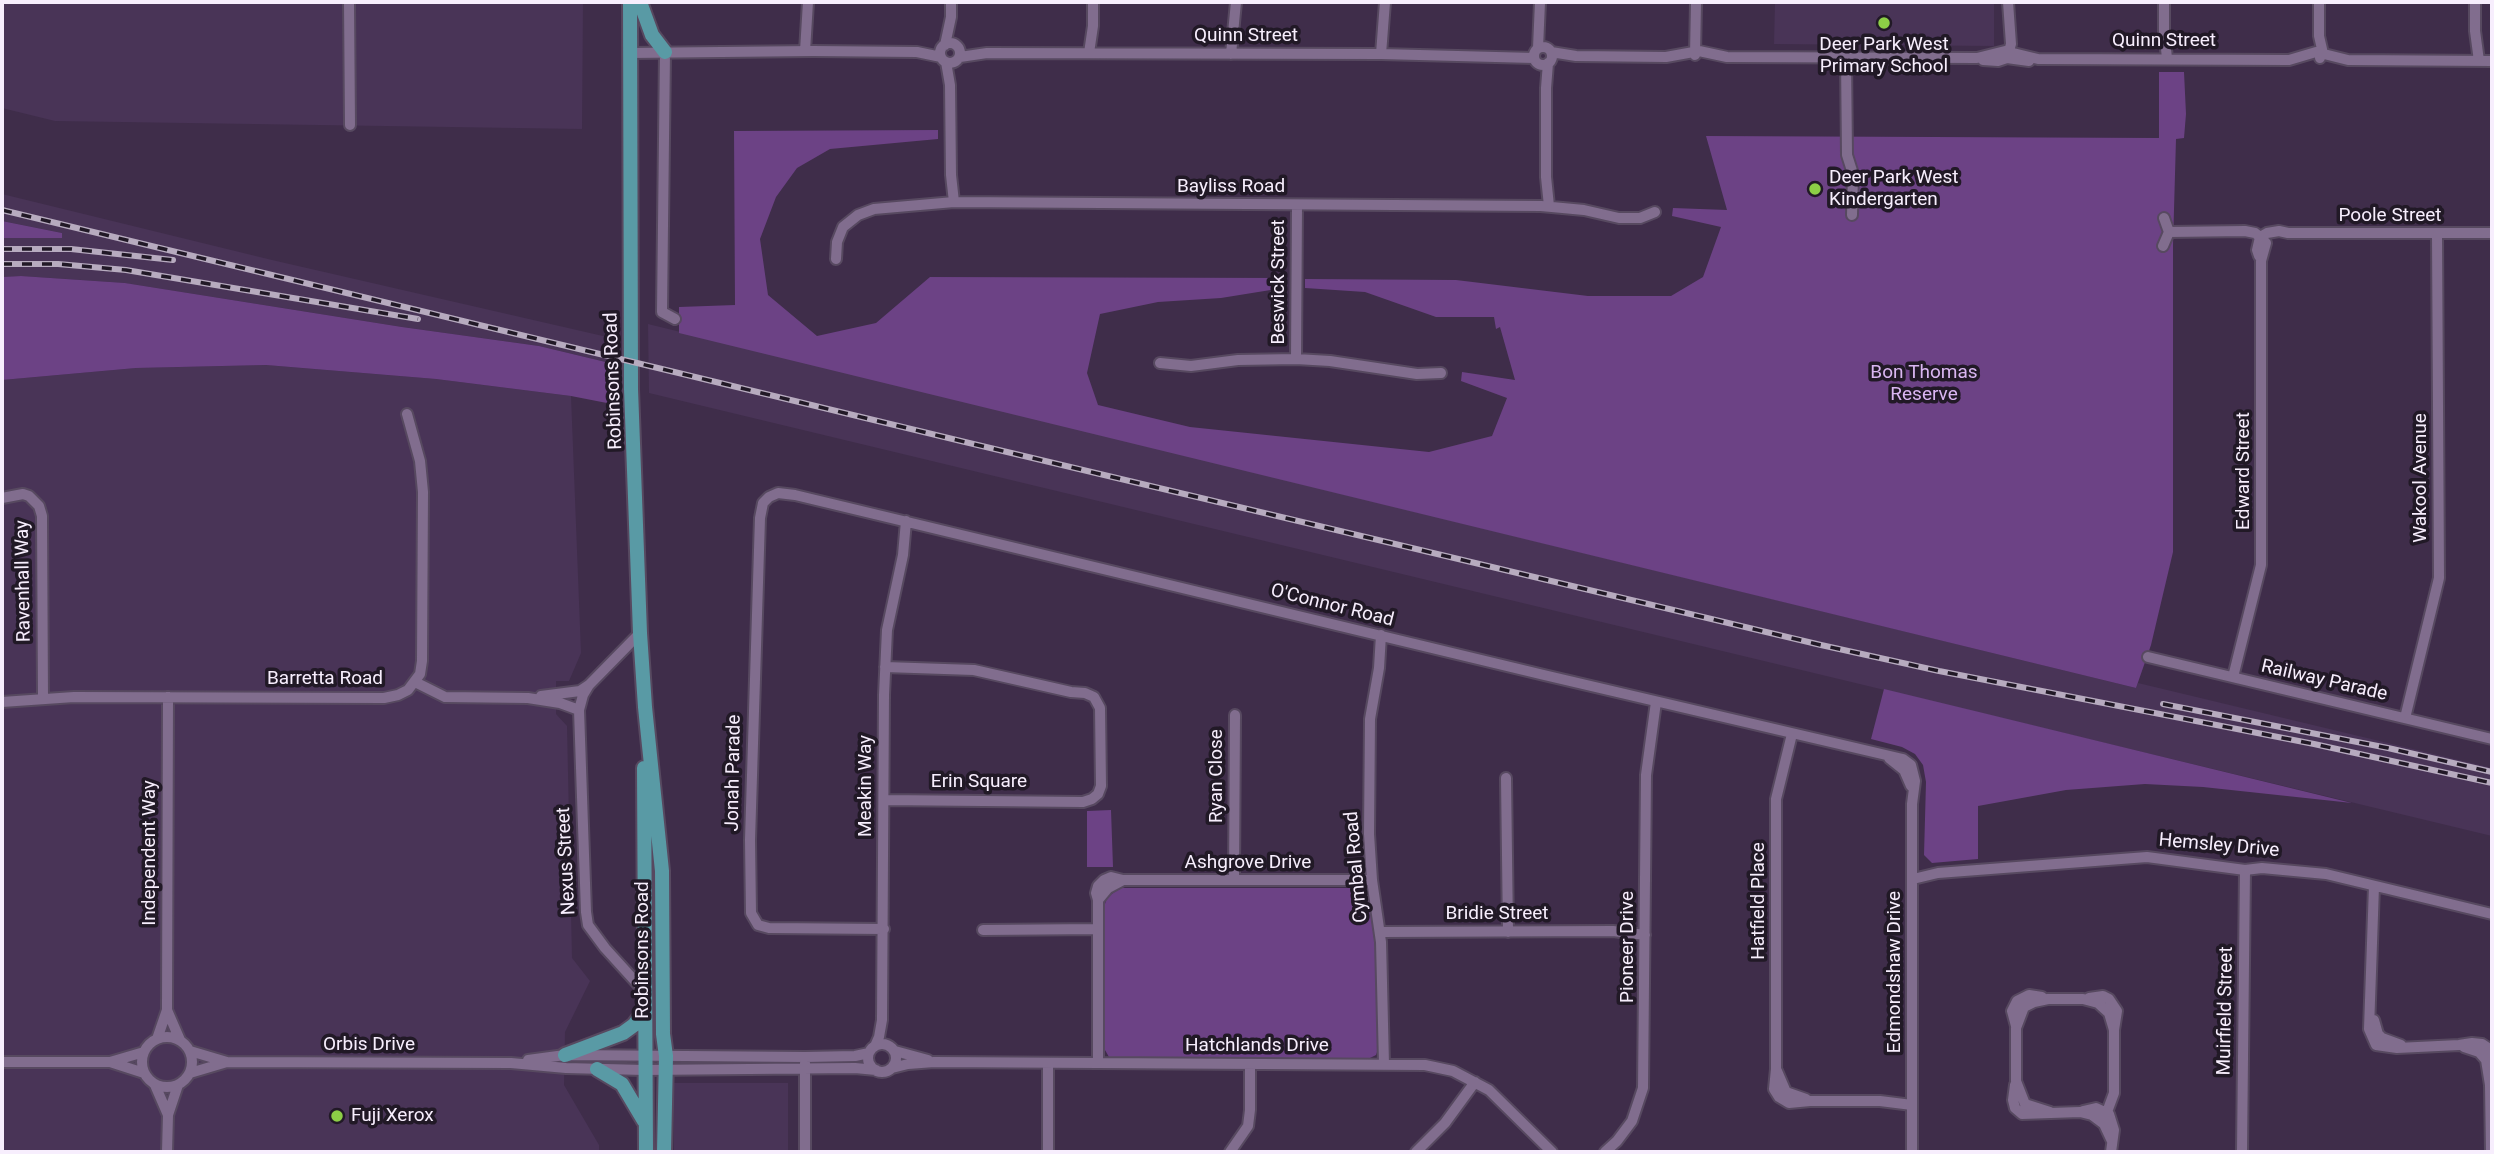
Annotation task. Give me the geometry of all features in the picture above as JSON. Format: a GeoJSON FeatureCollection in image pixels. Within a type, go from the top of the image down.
{"type":"FeatureCollection","features":[{"type":"Feature","properties":{"kind":"main road","name":"Robinsons Road"},"geometry":{"type":"LineString","coordinates":[[630,2],[631,389],[640,633],[662,871],[664,1152]]}},
{"type":"Feature","properties":{"kind":"main road"},"geometry":{"type":"LineString","coordinates":[[640,2],[652,35],[665,52]]}},
{"type":"Feature","properties":{"kind":"main road","name":"Robinsons Road"},"geometry":{"type":"LineString","coordinates":[[645,707],[646,1152]]}},
{"type":"Feature","properties":{"kind":"main road"},"geometry":{"type":"LineString","coordinates":[[565,1055],[623,1033],[634,1025],[644,1010]]}},
{"type":"Feature","properties":{"kind":"main road"},"geometry":{"type":"LineString","coordinates":[[597,1069],[622,1084],[645,1123]]}},
{"type":"Feature","properties":{"kind":"street"},"geometry":{"type":"LineString","coordinates":[[349,2],[350,125]]}},
{"type":"Feature","properties":{"kind":"street"},"geometry":{"type":"LineString","coordinates":[[808,2],[809,51]]}},
{"type":"Feature","properties":{"kind":"street"},"geometry":{"type":"LineString","coordinates":[[950,202],[951,2]]}},
{"type":"Feature","properties":{"kind":"street"},"geometry":{"type":"LineString","coordinates":[[1093,2],[1094,54]]}},
{"type":"Feature","properties":{"kind":"street"},"geometry":{"type":"LineString","coordinates":[[1236,2],[1236,54]]}},
{"type":"Feature","properties":{"kind":"street"},"geometry":{"type":"LineString","coordinates":[[1385,2],[1385,54]]}},
{"type":"Feature","properties":{"kind":"street"},"geometry":{"type":"LineString","coordinates":[[1540,2],[1546,88],[1545,206]]}},
{"type":"Feature","properties":{"kind":"street"},"geometry":{"type":"LineString","coordinates":[[1696,2],[1696,53]]}},
{"type":"Feature","properties":{"kind":"street"},"geometry":{"type":"LineString","coordinates":[[2007,54],[2008,2]]}},
{"type":"Feature","properties":{"kind":"street"},"geometry":{"type":"LineString","coordinates":[[2164,2],[2164,58]]}},
{"type":"Feature","properties":{"kind":"street"},"geometry":{"type":"LineString","coordinates":[[2319,2],[2319,55]]}},
{"type":"Feature","properties":{"kind":"street"},"geometry":{"type":"LineString","coordinates":[[2475,2],[2475,61]]}},
{"type":"Feature","properties":{"kind":"street","name":"Quinn Street"},"geometry":{"type":"LineString","coordinates":[[630,53],[809,51],[1385,54],[1676,59],[1696,53],[1715,60],[1727,57],[1977,58],[1988,61],[2007,54],[2028,61],[2164,58],[2289,60],[2300,63],[2319,55],[2339,63],[2348,60],[2492,61]]}},
{"type":"Feature","properties":{"kind":"street"},"geometry":{"type":"LineString","coordinates":[[665,52],[663,312],[675,319]]}},
{"type":"Feature","properties":{"kind":"street"},"geometry":{"type":"LineString","coordinates":[[1846,58],[1847,155],[1853,174],[1853,215]]}},
{"type":"Feature","properties":{"kind":"street","name":"Bayliss Road"},"geometry":{"type":"LineString","coordinates":[[836,259],[837,242],[843,227],[858,215],[874,209],[950,202],[1545,206],[1619,218],[1640,218],[1655,212]]}},
{"type":"Feature","properties":{"kind":"street","name":"Beswick Street"},"geometry":{"type":"LineString","coordinates":[[1296,359],[1297,205]]}},
{"type":"Feature","properties":{"kind":"street"},"geometry":{"type":"LineString","coordinates":[[2163,246],[2168,232],[2164,218]]}},
{"type":"Feature","properties":{"kind":"street"},"geometry":{"type":"LineString","coordinates":[[2168,232],[2245,231],[2255,233],[2261,240]]}},
{"type":"Feature","properties":{"kind":"street","name":"Poole Street"},"geometry":{"type":"LineString","coordinates":[[2261,240],[2288,233],[2492,233]]}},
{"type":"Feature","properties":{"kind":"street","name":"Wakool Avenue"},"geometry":{"type":"LineString","coordinates":[[2405,718],[2439,578],[2437,234]]}},
{"type":"Feature","properties":{"kind":"street","name":"Edward Street"},"geometry":{"type":"LineString","coordinates":[[2233,677],[2261,565],[2261,240]]}},
{"type":"Feature","properties":{"kind":"street"},"geometry":{"type":"LineString","coordinates":[[1160,363],[1191,366],[1238,360],[1296,359],[1330,361],[1417,374],[1441,373]]}},
{"type":"Feature","properties":{"kind":"street"},"geometry":{"type":"LineString","coordinates":[[407,414],[420,461],[423,492],[422,661],[420,674],[415,682]]}},
{"type":"Feature","properties":{"kind":"street","name":"O'Connor Road"},"geometry":{"type":"LineString","coordinates":[[769,497],[778,493],[795,495],[1792,734],[1886,757],[1907,767]]}},
{"type":"Feature","properties":{"kind":"street","name":"Ravenhall Way"},"geometry":{"type":"LineString","coordinates":[[2,498],[23,494],[29,496],[41,510],[43,698]]}},
{"type":"Feature","properties":{"kind":"street","name":"Jonah Parade"},"geometry":{"type":"LineString","coordinates":[[769,497],[763,503],[760,518],[757,579],[750,840],[752,918],[758,925],[769,928],[884,929]]}},
{"type":"Feature","properties":{"kind":"street","name":"Meakin Way"},"geometry":{"type":"LineString","coordinates":[[872,1049],[880,1037],[882,1020],[888,621],[911,523]]}},
{"type":"Feature","properties":{"kind":"street","name":"Nexus Street"},"geometry":{"type":"LineString","coordinates":[[528,698],[580,691],[640,633]]}},
{"type":"Feature","properties":{"kind":"street","name":"Cymbal Road"},"geometry":{"type":"LineString","coordinates":[[1384,1064],[1381,932],[1372,880],[1369,834],[1370,719],[1386,637]]}},
{"type":"Feature","properties":{"kind":"street","name":"Railway Parade"},"geometry":{"type":"LineString","coordinates":[[2148,657],[2492,739]]}},
{"type":"Feature","properties":{"kind":"street","name":"Erin Square"},"geometry":{"type":"LineString","coordinates":[[884,800],[1074,800],[1091,792],[1099,776],[1099,714],[1091,703],[1071,692],[974,670],[886,667]]}},
{"type":"Feature","properties":{"kind":"street","name":"Nexus Street"},"geometry":{"type":"LineString","coordinates":[[415,682],[444,697],[528,698],[560,703],[579,710]]}},
{"type":"Feature","properties":{"kind":"street","name":"Barretta Road"},"geometry":{"type":"LineString","coordinates":[[2,702],[43,698],[384,698],[408,690],[415,682]]}},
{"type":"Feature","properties":{"kind":"street","name":"Nexus Street"},"geometry":{"type":"LineString","coordinates":[[589,685],[579,710],[588,925],[644,991]]}},
{"type":"Feature","properties":{"kind":"street","name":"Independent Way"},"geometry":{"type":"LineString","coordinates":[[157,1039],[167,1010],[168,697]]}},
{"type":"Feature","properties":{"kind":"street","name":"Pioneer Drive"},"geometry":{"type":"LineString","coordinates":[[1606,1152],[1632,1121],[1643,1088],[1646,775],[1661,703]]}},
{"type":"Feature","properties":{"kind":"street","name":"Ryan Close"},"geometry":{"type":"LineString","coordinates":[[1234,880],[1235,715]]}},
{"type":"Feature","properties":{"kind":"street","name":"Hatfield Place"},"geometry":{"type":"LineString","coordinates":[[1792,734],[1776,799],[1776,1069],[1786,1092],[1810,1101],[1912,1100]]}},
{"type":"Feature","properties":{"kind":"street","name":"Edmondshaw Drive"},"geometry":{"type":"LineString","coordinates":[[1907,767],[1913,792],[1912,1152]]}},
{"type":"Feature","properties":{"kind":"street"},"geometry":{"type":"LineString","coordinates":[[1506,778],[1508,932]]}},
{"type":"Feature","properties":{"kind":"street","name":"Hemsley Drive"},"geometry":{"type":"LineString","coordinates":[[1913,875],[2147,857],[2245,870],[2262,867],[2326,874],[2492,914]]}},
{"type":"Feature","properties":{"kind":"street","name":"Muirfield Street"},"geometry":{"type":"LineString","coordinates":[[2242,1152],[2245,870]]}},
{"type":"Feature","properties":{"kind":"street","name":"Ashgrove Drive"},"geometry":{"type":"LineString","coordinates":[[1098,1063],[1098,900],[1108,888],[1123,880],[1372,880]]}},
{"type":"Feature","properties":{"kind":"street"},"geometry":{"type":"LineString","coordinates":[[2374,886],[2372,1011],[2379,1042],[2407,1046],[2459,1045],[2472,1042],[2482,1044],[2490,1051],[2492,1063]]}},
{"type":"Feature","properties":{"kind":"street"},"geometry":{"type":"LineString","coordinates":[[983,930],[1098,929]]}},
{"type":"Feature","properties":{"kind":"street","name":"Bridie Street"},"geometry":{"type":"LineString","coordinates":[[1381,932],[1646,931]]}},
{"type":"Feature","properties":{"kind":"street"},"geometry":{"type":"LineString","coordinates":[[2103,1114],[2114,1093],[2114,1030],[2105,1007],[2083,999],[2048,999],[2024,1007],[2017,1028],[2016,1081],[2021,1099],[2025,1104],[2050,1112],[2103,1114],[2114,1124],[2112,1146]]}},
{"type":"Feature","properties":{"kind":"street","name":"Independent Way"},"geometry":{"type":"LineString","coordinates":[[167,1010],[180,1040]]}},
{"type":"Feature","properties":{"kind":"street","name":"Meakin Way"},"geometry":{"type":"LineString","coordinates":[[882,1020],[893,1049]]}},
{"type":"Feature","properties":{"kind":"street"},"geometry":{"type":"LineString","coordinates":[[2,1062],[110,1062],[144,1052],[157,1039],[164,1037],[180,1040],[190,1051],[190,1073],[178,1085],[170,1088],[155,1085]]}},
{"type":"Feature","properties":{"kind":"street"},"geometry":{"type":"LineString","coordinates":[[644,1063],[806,1069],[858,1068],[884,1072],[892,1068],[896,1060],[893,1049],[883,1044],[855,1056],[665,1063]]}},
{"type":"Feature","properties":{"kind":"street"},"geometry":{"type":"LineString","coordinates":[[2459,1045],[2484,1056],[2491,1079],[2491,1152]]}},
{"type":"Feature","properties":{"kind":"street"},"geometry":{"type":"LineString","coordinates":[[872,1049],[869,1061],[876,1070]]}},
{"type":"Feature","properties":{"kind":"street","name":"Hatchlands Drive"},"geometry":{"type":"LineString","coordinates":[[893,1049],[934,1062]]}},
{"type":"Feature","properties":{"kind":"street","name":"Orbis Drive"},"geometry":{"type":"LineString","coordinates":[[190,1051],[227,1062],[511,1063],[597,1069],[644,1063]]}},
{"type":"Feature","properties":{"kind":"street"},"geometry":{"type":"LineString","coordinates":[[144,1052],[144,1073],[155,1085],[168,1115]]}},
{"type":"Feature","properties":{"kind":"street","name":"Orbis Drive"},"geometry":{"type":"LineString","coordinates":[[511,1063],[565,1055],[644,1063]]}},
{"type":"Feature","properties":{"kind":"street"},"geometry":{"type":"LineString","coordinates":[[805,1056],[805,1152]]}},
{"type":"Feature","properties":{"kind":"street"},"geometry":{"type":"LineString","coordinates":[[110,1062],[144,1073]]}},
{"type":"Feature","properties":{"kind":"street","name":"Orbis Drive"},"geometry":{"type":"LineString","coordinates":[[190,1073],[227,1062]]}},
{"type":"Feature","properties":{"kind":"street","name":"Hatchlands Drive"},"geometry":{"type":"LineString","coordinates":[[892,1068],[934,1062],[1426,1065],[1471,1079],[1498,1098],[1553,1151]]}},
{"type":"Feature","properties":{"kind":"street"},"geometry":{"type":"LineString","coordinates":[[1048,1063],[1048,1152]]}},
{"type":"Feature","properties":{"kind":"street"},"geometry":{"type":"LineString","coordinates":[[1230,1152],[1248,1126],[1250,1064]]}},
{"type":"Feature","properties":{"kind":"street"},"geometry":{"type":"LineString","coordinates":[[1416,1152],[1445,1123],[1471,1079]]}},
{"type":"Feature","properties":{"kind":"street"},"geometry":{"type":"LineString","coordinates":[[167,1152],[168,1115],[178,1085]]}},
{"type":"Feature","properties":{"kind":"shaded area"},"geometry":{"type":"Polygon","coordinates":[[[2,2],[583,2],[582,129],[55,121],[2,108],[2,2]]]}},
{"type":"Feature","properties":{"kind":"shaded area","name":"Deer Park West Primary School"},"geometry":{"type":"Polygon","coordinates":[[[1775,2],[1994,2],[1994,46],[1774,44],[1775,2]]]}},
{"type":"Feature","properties":{"kind":"shaded area"},"geometry":{"type":"Polygon","coordinates":[[[2,194],[272,260],[616,339],[614,364],[539,346],[125,283],[2,277],[2,238],[61,238],[62,233],[2,221],[2,194]]]}},
{"type":"Feature","properties":{"kind":"shaded area"},"geometry":{"type":"Polygon","coordinates":[[[648,324],[2136,688],[2138,683],[2492,768],[2492,836],[649,393],[648,324]]]}},
{"type":"Feature","properties":{"kind":"shaded area"},"geometry":{"type":"Polygon","coordinates":[[[266,365],[436,379],[571,396],[581,653],[569,681],[556,681],[556,714],[567,726],[572,958],[590,981],[565,1032],[564,1085],[599,1145],[599,1152],[2,1152],[2,380],[136,368],[266,365]]]}},
{"type":"Feature","properties":{"kind":"shaded area"},"geometry":{"type":"Polygon","coordinates":[[[674,1083],[788,1083],[788,1152],[674,1152],[674,1083]]]}},
{"type":"Feature","properties":{"kind":"green space","name":"Bon Thomas Reserve"},"geometry":{"type":"Polygon","coordinates":[[[2159,72],[2184,72],[2186,114],[2184,138],[2176,139],[2173,245],[2173,552],[2151,645],[2136,688],[679,333],[679,307],[735,305],[734,131],[938,130],[938,139],[830,149],[797,168],[776,197],[760,239],[768,295],[817,336],[876,323],[930,277],[1283,278],[1283,288],[1221,298],[1158,302],[1100,314],[1087,373],[1098,405],[1190,427],[1429,452],[1492,436],[1507,398],[1461,381],[1462,372],[1515,380],[1500,327],[1496,329],[1494,317],[1436,317],[1365,292],[1305,288],[1305,279],[1456,280],[1588,296],[1671,296],[1703,277],[1721,227],[1672,216],[1673,208],[1727,210],[1706,136],[2159,138],[2159,72]]]}},
{"type":"Feature","properties":{"kind":"green space"},"geometry":{"type":"Polygon","coordinates":[[[2,221],[62,233],[62,238],[2,238],[2,221]]]}},
{"type":"Feature","properties":{"kind":"green space"},"geometry":{"type":"Polygon","coordinates":[[[2,277],[125,283],[539,346],[614,364],[612,404],[571,396],[436,379],[266,365],[136,368],[2,380],[2,277]]]}},
{"type":"Feature","properties":{"kind":"green space"},"geometry":{"type":"Polygon","coordinates":[[[1884,689],[2352,803],[2203,787],[2145,784],[2066,790],[1978,806],[1978,859],[1932,863],[1924,855],[1926,782],[1923,765],[1915,754],[1902,747],[1871,739],[1884,689]]]}},
{"type":"Feature","properties":{"kind":"green space"},"geometry":{"type":"Polygon","coordinates":[[[1111,810],[1113,867],[1087,867],[1087,811],[1111,810]]]}},
{"type":"Feature","properties":{"kind":"green space"},"geometry":{"type":"Polygon","coordinates":[[[1121,888],[1362,890],[1369,902],[1375,945],[1376,1055],[1355,1059],[1109,1057],[1105,1050],[1105,904],[1107,897],[1121,888]]]}},
{"type":"Feature","properties":{"kind":"railway"},"geometry":{"type":"LineString","coordinates":[[2,210],[1821,645],[1939,671],[2314,744],[2492,783]]}},
{"type":"Feature","properties":{"kind":"railway"},"geometry":{"type":"LineString","coordinates":[[2,249],[71,249],[173,260]]}},
{"type":"Feature","properties":{"kind":"railway"},"geometry":{"type":"LineString","coordinates":[[2,264],[58,264],[126,270],[418,319]]}},
{"type":"Feature","properties":{"kind":"railway"},"geometry":{"type":"LineString","coordinates":[[2163,704],[2388,748],[2492,772]]}},
{"type":"Feature","properties":{"kind":"place","name":"Deer Park West Primary School"},"geometry":{"type":"Point","coordinates":[1884,23]}},
{"type":"Feature","properties":{"kind":"place","name":"Deer Park West Kindergarten"},"geometry":{"type":"Point","coordinates":[1815,189]}},
{"type":"Feature","properties":{"kind":"place","name":"Fuji Xerox"},"geometry":{"type":"Point","coordinates":[337,1116]}}]}
